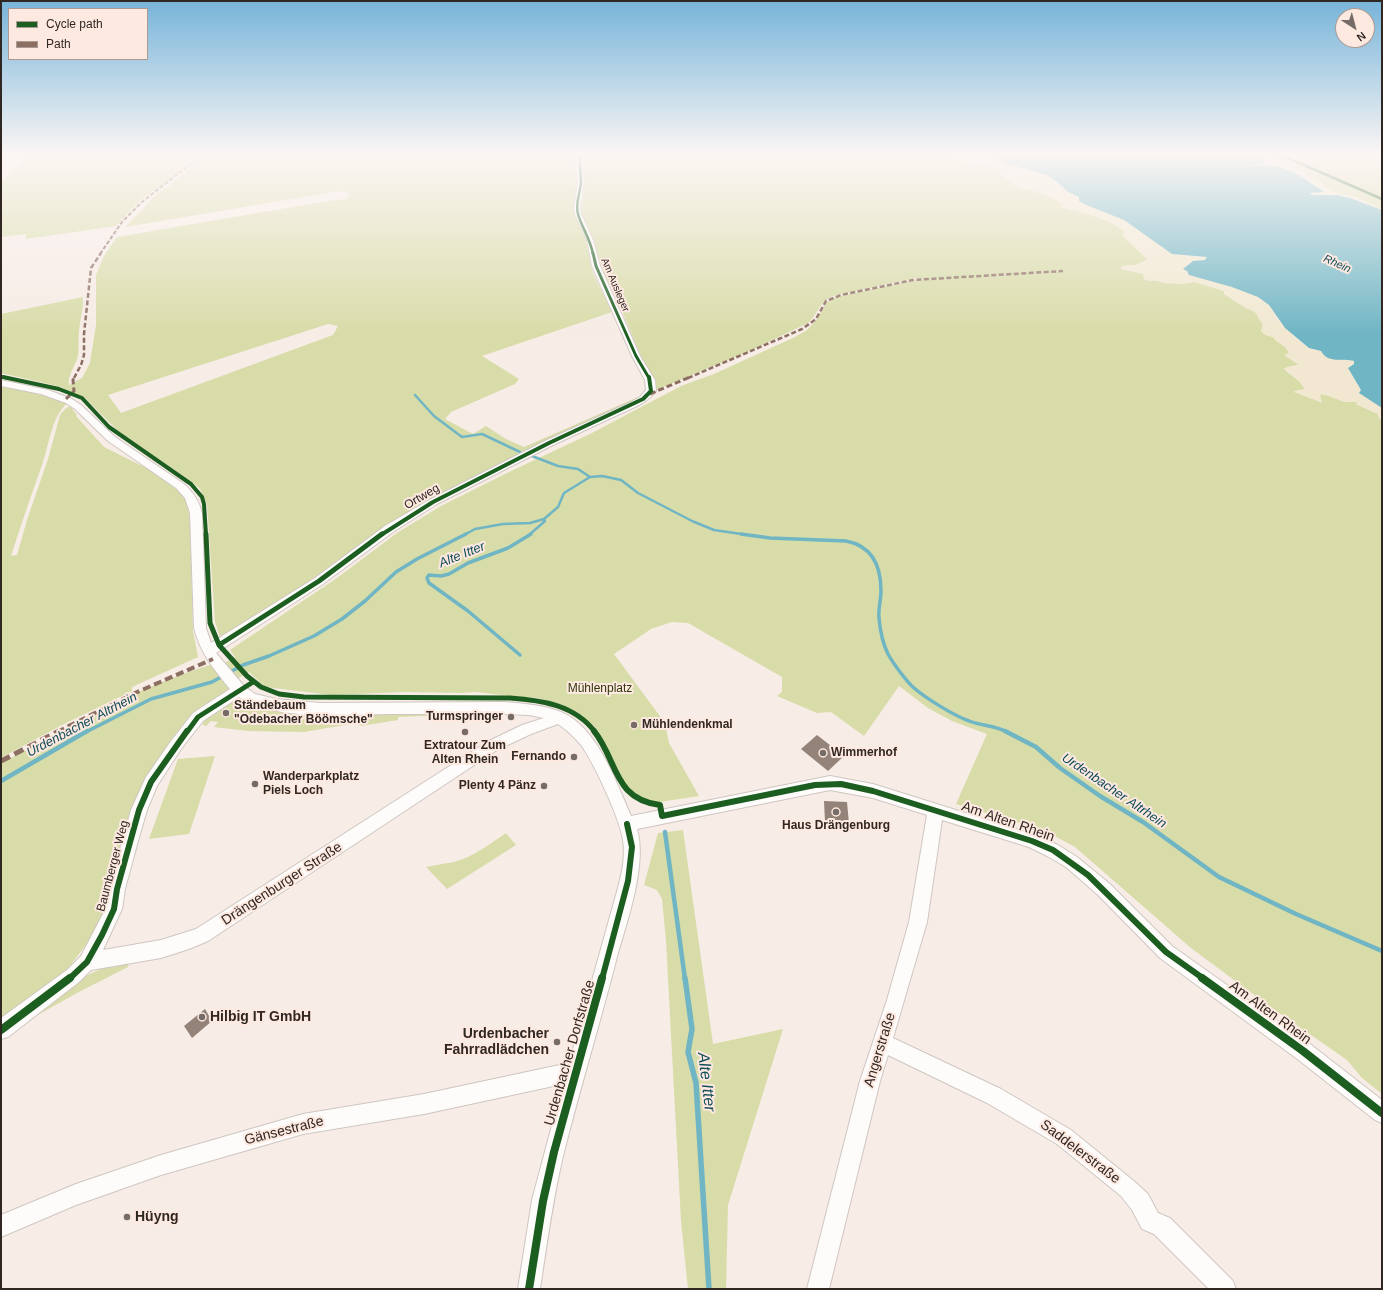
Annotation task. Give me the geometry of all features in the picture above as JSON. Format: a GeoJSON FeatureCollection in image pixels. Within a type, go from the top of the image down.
{"type":"FeatureCollection","features":[{"type":"Feature","properties":{"kind":"street","name":"Am Ausleger"},"geometry":{"type":"LineString","coordinates":[[579,215],[590,240],[596,266],[602,281],[636,356],[650,380],[652,387],[650,394]]}},
{"type":"Feature","properties":{"kind":"street"},"geometry":{"type":"LineString","coordinates":[[1,383],[47,393],[70,401],[79,407],[103,433],[188,493],[192,499],[196,513],[200,628],[208,651],[218,666],[237,687]]}},
{"type":"Feature","properties":{"kind":"street","name":"Ortweg"},"geometry":{"type":"LineString","coordinates":[[208,651],[319,581],[389,529],[433,502],[549,443],[634,404],[650,394]]}},
{"type":"Feature","properties":{"kind":"street","name":"Urdenbacher Dorfstraße"},"geometry":{"type":"LineString","coordinates":[[237,687],[244,694],[260,701],[295,708],[517,708],[546,713],[557,717],[578,730],[587,741],[627,824],[632,847],[628,881],[613,940],[554,1152],[543,1201],[529,1289]]}},
{"type":"Feature","properties":{"kind":"street","name":"Baumberger Weg"},"geometry":{"type":"LineString","coordinates":[[87,962],[114,909],[117,888],[139,810],[151,782],[176,745],[198,717],[237,687]]}},
{"type":"Feature","properties":{"kind":"street","name":"Drängenburger Straße"},"geometry":{"type":"LineString","coordinates":[[87,962],[165,949],[185,944],[202,936],[492,746],[527,729],[551,722],[557,717]]}},
{"type":"Feature","properties":{"kind":"street","name":"Am Alten Rhein"},"geometry":{"type":"LineString","coordinates":[[627,824],[794,789],[830,783],[859,787],[1032,841],[1060,853],[1092,878],[1151,939],[1166,952],[1303,1051],[1382,1113]]}},
{"type":"Feature","properties":{"kind":"street","name":"Angerstraße"},"geometry":{"type":"LineString","coordinates":[[818,1289],[870,1081],[883,1043],[918,922],[936,810]]}},
{"type":"Feature","properties":{"kind":"street"},"geometry":{"type":"LineString","coordinates":[[1,1030],[73,976],[87,962]]}},
{"type":"Feature","properties":{"kind":"street","name":"Saddelerstraße"},"geometry":{"type":"LineString","coordinates":[[883,1043],[994,1096],[1064,1137],[1128,1189],[1140,1202],[1150,1220],[1162,1226],[1225,1289]]}},
{"type":"Feature","properties":{"kind":"street","name":"Gänsestraße"},"geometry":{"type":"LineString","coordinates":[[1,1226],[76,1195],[161,1164],[296,1126],[424,1104],[577,1071]]}},
{"type":"Feature","properties":{"kind":"green space"},"geometry":{"type":"Polygon","coordinates":[[[1,215],[126,215],[116,226],[26,239],[26,234],[1,237],[1,215]]]}},
{"type":"Feature","properties":{"kind":"green space"},"geometry":{"type":"Polygon","coordinates":[[[136,215],[195,215],[125,227],[136,215]]]}},
{"type":"Feature","properties":{"kind":"green space"},"geometry":{"type":"Polygon","coordinates":[[[245,215],[576,215],[586,240],[593,273],[612,312],[482,356],[519,379],[515,384],[451,412],[445,419],[473,434],[486,426],[506,439],[524,447],[645,394],[636,400],[431,499],[408,512],[339,562],[221,640],[215,622],[207,504],[200,489],[117,430],[85,398],[61,387],[1,373],[1,314],[83,297],[78,356],[70,374],[69,385],[82,378],[90,363],[96,325],[96,275],[104,256],[117,237],[245,215]],[[328,324],[108,395],[121,413],[333,335],[338,326],[328,324]]]}},
{"type":"Feature","properties":{"kind":"green space","name":"Mühlenplatz"},"geometry":{"type":"Polygon","coordinates":[[[582,215],[1091,215],[1110,222],[1124,231],[1125,233],[1122,235],[1148,260],[1136,265],[1122,266],[1121,269],[1143,274],[1150,281],[1156,280],[1165,283],[1198,282],[1209,285],[1224,291],[1224,294],[1255,312],[1263,325],[1261,331],[1265,335],[1273,337],[1283,345],[1289,353],[1285,355],[1299,365],[1284,369],[1300,382],[1305,389],[1294,392],[1316,400],[1319,394],[1355,401],[1358,402],[1356,404],[1378,414],[1379,418],[1382,420],[1382,1094],[1362,1078],[1347,1060],[1269,1006],[1191,948],[1075,847],[1043,830],[956,804],[987,734],[952,721],[928,708],[899,686],[864,736],[831,712],[817,713],[777,696],[782,692],[782,677],[688,623],[672,622],[651,629],[614,654],[665,723],[669,743],[699,796],[659,802],[648,801],[634,794],[623,783],[594,726],[580,714],[571,709],[538,698],[476,692],[405,692],[331,695],[265,687],[249,672],[228,684],[230,688],[183,724],[163,754],[109,910],[89,941],[62,976],[1,1027],[1,764],[103,708],[156,684],[210,665],[214,669],[235,657],[230,650],[337,578],[397,533],[441,506],[592,433],[681,386],[714,374],[795,337],[807,330],[817,319],[827,302],[836,297],[909,281],[924,280],[916,278],[833,296],[825,301],[808,323],[747,352],[656,390],[654,380],[641,356],[622,311],[599,265],[593,240],[582,215]]]}},
{"type":"Feature","properties":{"kind":"green space"},"geometry":{"type":"Polygon","coordinates":[[[1,385],[67,403],[57,416],[54,423],[43,462],[11,556],[17,555],[27,520],[48,459],[60,415],[70,406],[77,415],[76,416],[104,447],[148,469],[176,489],[187,501],[190,522],[193,631],[198,657],[132,687],[132,691],[60,726],[1,758],[1,385]]]}},
{"type":"Feature","properties":{"kind":"green space"},"geometry":{"type":"Polygon","coordinates":[[[238,700],[272,710],[447,713],[447,715],[398,717],[398,720],[361,726],[356,723],[304,732],[248,731],[214,727],[218,722],[211,721],[206,726],[203,725],[204,720],[211,712],[228,703],[238,700]]]}},
{"type":"Feature","properties":{"kind":"green space"},"geometry":{"type":"Polygon","coordinates":[[[215,756],[189,834],[149,839],[178,759],[215,756]]]}},
{"type":"Feature","properties":{"kind":"green space"},"geometry":{"type":"Polygon","coordinates":[[[683,830],[713,1044],[783,1029],[728,1205],[726,1289],[688,1289],[681,1221],[666,941],[662,899],[657,890],[644,885],[658,833],[683,830]]]}},
{"type":"Feature","properties":{"kind":"green space"},"geometry":{"type":"Polygon","coordinates":[[[506,833],[516,845],[447,889],[426,867],[461,860],[481,850],[506,833]]]}},
{"type":"Feature","properties":{"kind":"green space"},"geometry":{"type":"Polygon","coordinates":[[[129,962],[128,967],[27,1021],[71,985],[81,979],[101,969],[129,962]]]}},
{"type":"Feature","properties":{"kind":"sand"},"geometry":{"type":"Polygon","coordinates":[[[1091,215],[1112,215],[1124,220],[1172,254],[1207,257],[1205,260],[1197,260],[1187,271],[1189,275],[1229,286],[1258,297],[1267,303],[1279,321],[1297,339],[1309,348],[1354,361],[1354,364],[1349,366],[1350,372],[1361,390],[1359,392],[1382,408],[1382,420],[1379,418],[1378,414],[1356,404],[1358,402],[1344,402],[1320,394],[1322,403],[1293,391],[1305,389],[1300,382],[1284,369],[1299,365],[1284,355],[1289,353],[1286,347],[1273,337],[1265,335],[1261,331],[1263,325],[1255,312],[1224,294],[1224,291],[1194,282],[1182,284],[1165,283],[1160,280],[1148,281],[1144,279],[1143,274],[1121,268],[1122,266],[1136,265],[1148,259],[1122,235],[1125,233],[1124,231],[1110,222],[1091,215]]]}},
{"type":"Feature","properties":{"kind":"water","name":"Rhein"},"geometry":{"type":"Polygon","coordinates":[[[1112,215],[1382,215],[1382,408],[1359,393],[1361,390],[1348,368],[1354,364],[1354,361],[1328,358],[1321,351],[1309,348],[1285,328],[1269,305],[1258,297],[1232,287],[1189,275],[1187,271],[1183,269],[1193,261],[1205,260],[1207,257],[1172,254],[1124,220],[1112,215]]]}},
{"type":"Feature","properties":{"kind":"building","name":"Wimmerhof"},"geometry":{"type":"Polygon","coordinates":[[[817,735],[844,756],[828,771],[801,749],[817,735]]]}},
{"type":"Feature","properties":{"kind":"building","name":"Haus Drängenburg"},"geometry":{"type":"Polygon","coordinates":[[[824,801],[847,802],[849,824],[825,822],[824,801]]]}},
{"type":"Feature","properties":{"kind":"building","name":"Hilbig IT GmbH"},"geometry":{"type":"Polygon","coordinates":[[[205,1009],[212,1021],[192,1038],[184,1026],[205,1009]]]}},
{"type":"Feature","properties":{"kind":"waterway"},"geometry":{"type":"LineString","coordinates":[[415,395],[434,416],[462,437],[482,434],[520,452]]}},
{"type":"Feature","properties":{"kind":"waterway"},"geometry":{"type":"LineString","coordinates":[[532,456],[558,466],[578,469],[590,477]]}},
{"type":"Feature","properties":{"kind":"waterway","name":"Urdenbacher Altrhein"},"geometry":{"type":"LineString","coordinates":[[590,477],[602,476],[621,480],[638,493],[692,521],[714,530],[744,534]]}},
{"type":"Feature","properties":{"kind":"waterway","name":"Urdenbacher Altrhein"},"geometry":{"type":"LineString","coordinates":[[544,519],[558,507],[564,493],[590,477]]}},
{"type":"Feature","properties":{"kind":"waterway","name":"Urdenbacher Altrhein"},"geometry":{"type":"LineString","coordinates":[[464,535],[475,529],[503,524],[530,523],[544,519]]}},
{"type":"Feature","properties":{"kind":"waterway","name":"Alte Itter"},"geometry":{"type":"LineString","coordinates":[[529,535],[545,521],[544,519]]}},
{"type":"Feature","properties":{"kind":"waterway","name":"Urdenbacher Altrhein"},"geometry":{"type":"LineString","coordinates":[[86,732],[151,699],[212,682],[243,665],[269,656],[314,636],[342,619],[365,601],[396,572],[417,559],[466,534]]}},
{"type":"Feature","properties":{"kind":"waterway","name":"Alte Itter"},"geometry":{"type":"LineString","coordinates":[[520,655],[468,611],[429,583],[427,578],[429,575],[441,576],[449,574],[468,563],[508,548],[531,534]]}},
{"type":"Feature","properties":{"kind":"waterway","name":"Urdenbacher Altrhein"},"geometry":{"type":"LineString","coordinates":[[744,534],[770,538],[846,541],[862,547],[868,552],[877,565],[881,582],[879,611],[881,632],[888,654],[896,667],[919,692],[955,715],[974,723],[998,728],[1007,732]]}},
{"type":"Feature","properties":{"kind":"waterway","name":"Urdenbacher Altrhein"},"geometry":{"type":"LineString","coordinates":[[1,781],[87,731]]}},
{"type":"Feature","properties":{"kind":"waterway","name":"Urdenbacher Altrhein"},"geometry":{"type":"LineString","coordinates":[[1007,732],[1036,747],[1060,768],[1100,796],[1143,822],[1219,877],[1296,914],[1382,951]]}},
{"type":"Feature","properties":{"kind":"waterway","name":"Alte Itter"},"geometry":{"type":"LineString","coordinates":[[665,832],[685,979]]}},
{"type":"Feature","properties":{"kind":"waterway","name":"Alte Itter"},"geometry":{"type":"LineString","coordinates":[[685,978],[692,1029],[688,1052],[696,1083],[709,1289]]}},
{"type":"Feature","properties":{"kind":"marked path"},"geometry":{"type":"LineString","coordinates":[[66,399],[74,391],[73,380],[81,365],[84,355],[84,334],[91,268],[122,222],[129,215]]}},
{"type":"Feature","properties":{"kind":"marked path"},"geometry":{"type":"LineString","coordinates":[[650,394],[749,353],[802,329],[816,319],[826,301],[841,295],[913,280],[1063,271]]}},
{"type":"Feature","properties":{"kind":"marked path"},"geometry":{"type":"LineString","coordinates":[[1,761],[118,701],[213,659]]}},
{"type":"Feature","properties":{"kind":"cycle path"},"geometry":{"type":"LineString","coordinates":[[219,645],[319,581],[389,529],[433,502],[549,443],[634,404],[643,399],[651,391],[650,380],[636,356],[596,266],[590,240],[579,215]]}},
{"type":"Feature","properties":{"kind":"cycle path"},"geometry":{"type":"LineString","coordinates":[[1,377],[59,389],[82,398],[109,427],[191,484],[202,497],[204,504],[210,623],[219,645],[247,676],[261,687],[279,694],[304,697],[510,698],[546,702],[570,711],[590,724],[601,741],[625,789],[641,800],[660,805],[662,816],[815,785],[841,784],[873,791],[1032,841],[1053,850],[1088,875],[1149,937],[1166,952],[1303,1051],[1382,1113]]}},
{"type":"Feature","properties":{"kind":"cycle path"},"geometry":{"type":"LineString","coordinates":[[1,1030],[73,976],[87,962],[114,909],[117,889],[139,810],[151,782],[176,745],[198,717],[253,682]]}},
{"type":"Feature","properties":{"kind":"cycle path"},"geometry":{"type":"LineString","coordinates":[[529,1289],[543,1201],[554,1152],[628,881],[632,847],[627,824]]}},
{"type":"Feature","properties":{"kind":"place","name":"Ständebaum \"Odebacher Böömsche\""},"geometry":{"type":"Point","coordinates":[226,713]}},
{"type":"Feature","properties":{"kind":"place","name":"Turmspringer"},"geometry":{"type":"Point","coordinates":[511,717]}},
{"type":"Feature","properties":{"kind":"place","name":"Mühlendenkmal"},"geometry":{"type":"Point","coordinates":[634,725]}},
{"type":"Feature","properties":{"kind":"place","name":"Extratour Zum Alten Rhein"},"geometry":{"type":"Point","coordinates":[465,732]}},
{"type":"Feature","properties":{"kind":"place","name":"Wimmerhof"},"geometry":{"type":"Point","coordinates":[823,753]}},
{"type":"Feature","properties":{"kind":"place","name":"Fernando"},"geometry":{"type":"Point","coordinates":[574,757]}},
{"type":"Feature","properties":{"kind":"place","name":"Wanderparkplatz Piels Loch"},"geometry":{"type":"Point","coordinates":[255,784]}},
{"type":"Feature","properties":{"kind":"place","name":"Plenty 4 Pänz"},"geometry":{"type":"Point","coordinates":[544,786]}},
{"type":"Feature","properties":{"kind":"place","name":"Haus Drängenburg"},"geometry":{"type":"Point","coordinates":[836,812]}},
{"type":"Feature","properties":{"kind":"place","name":"Hilbig IT GmbH"},"geometry":{"type":"Point","coordinates":[202,1017]}},
{"type":"Feature","properties":{"kind":"place","name":"Urdenbacher Fahrradlädchen"},"geometry":{"type":"Point","coordinates":[557,1042]}},
{"type":"Feature","properties":{"kind":"place","name":"Hüyng"},"geometry":{"type":"Point","coordinates":[127,1217]}}]}
